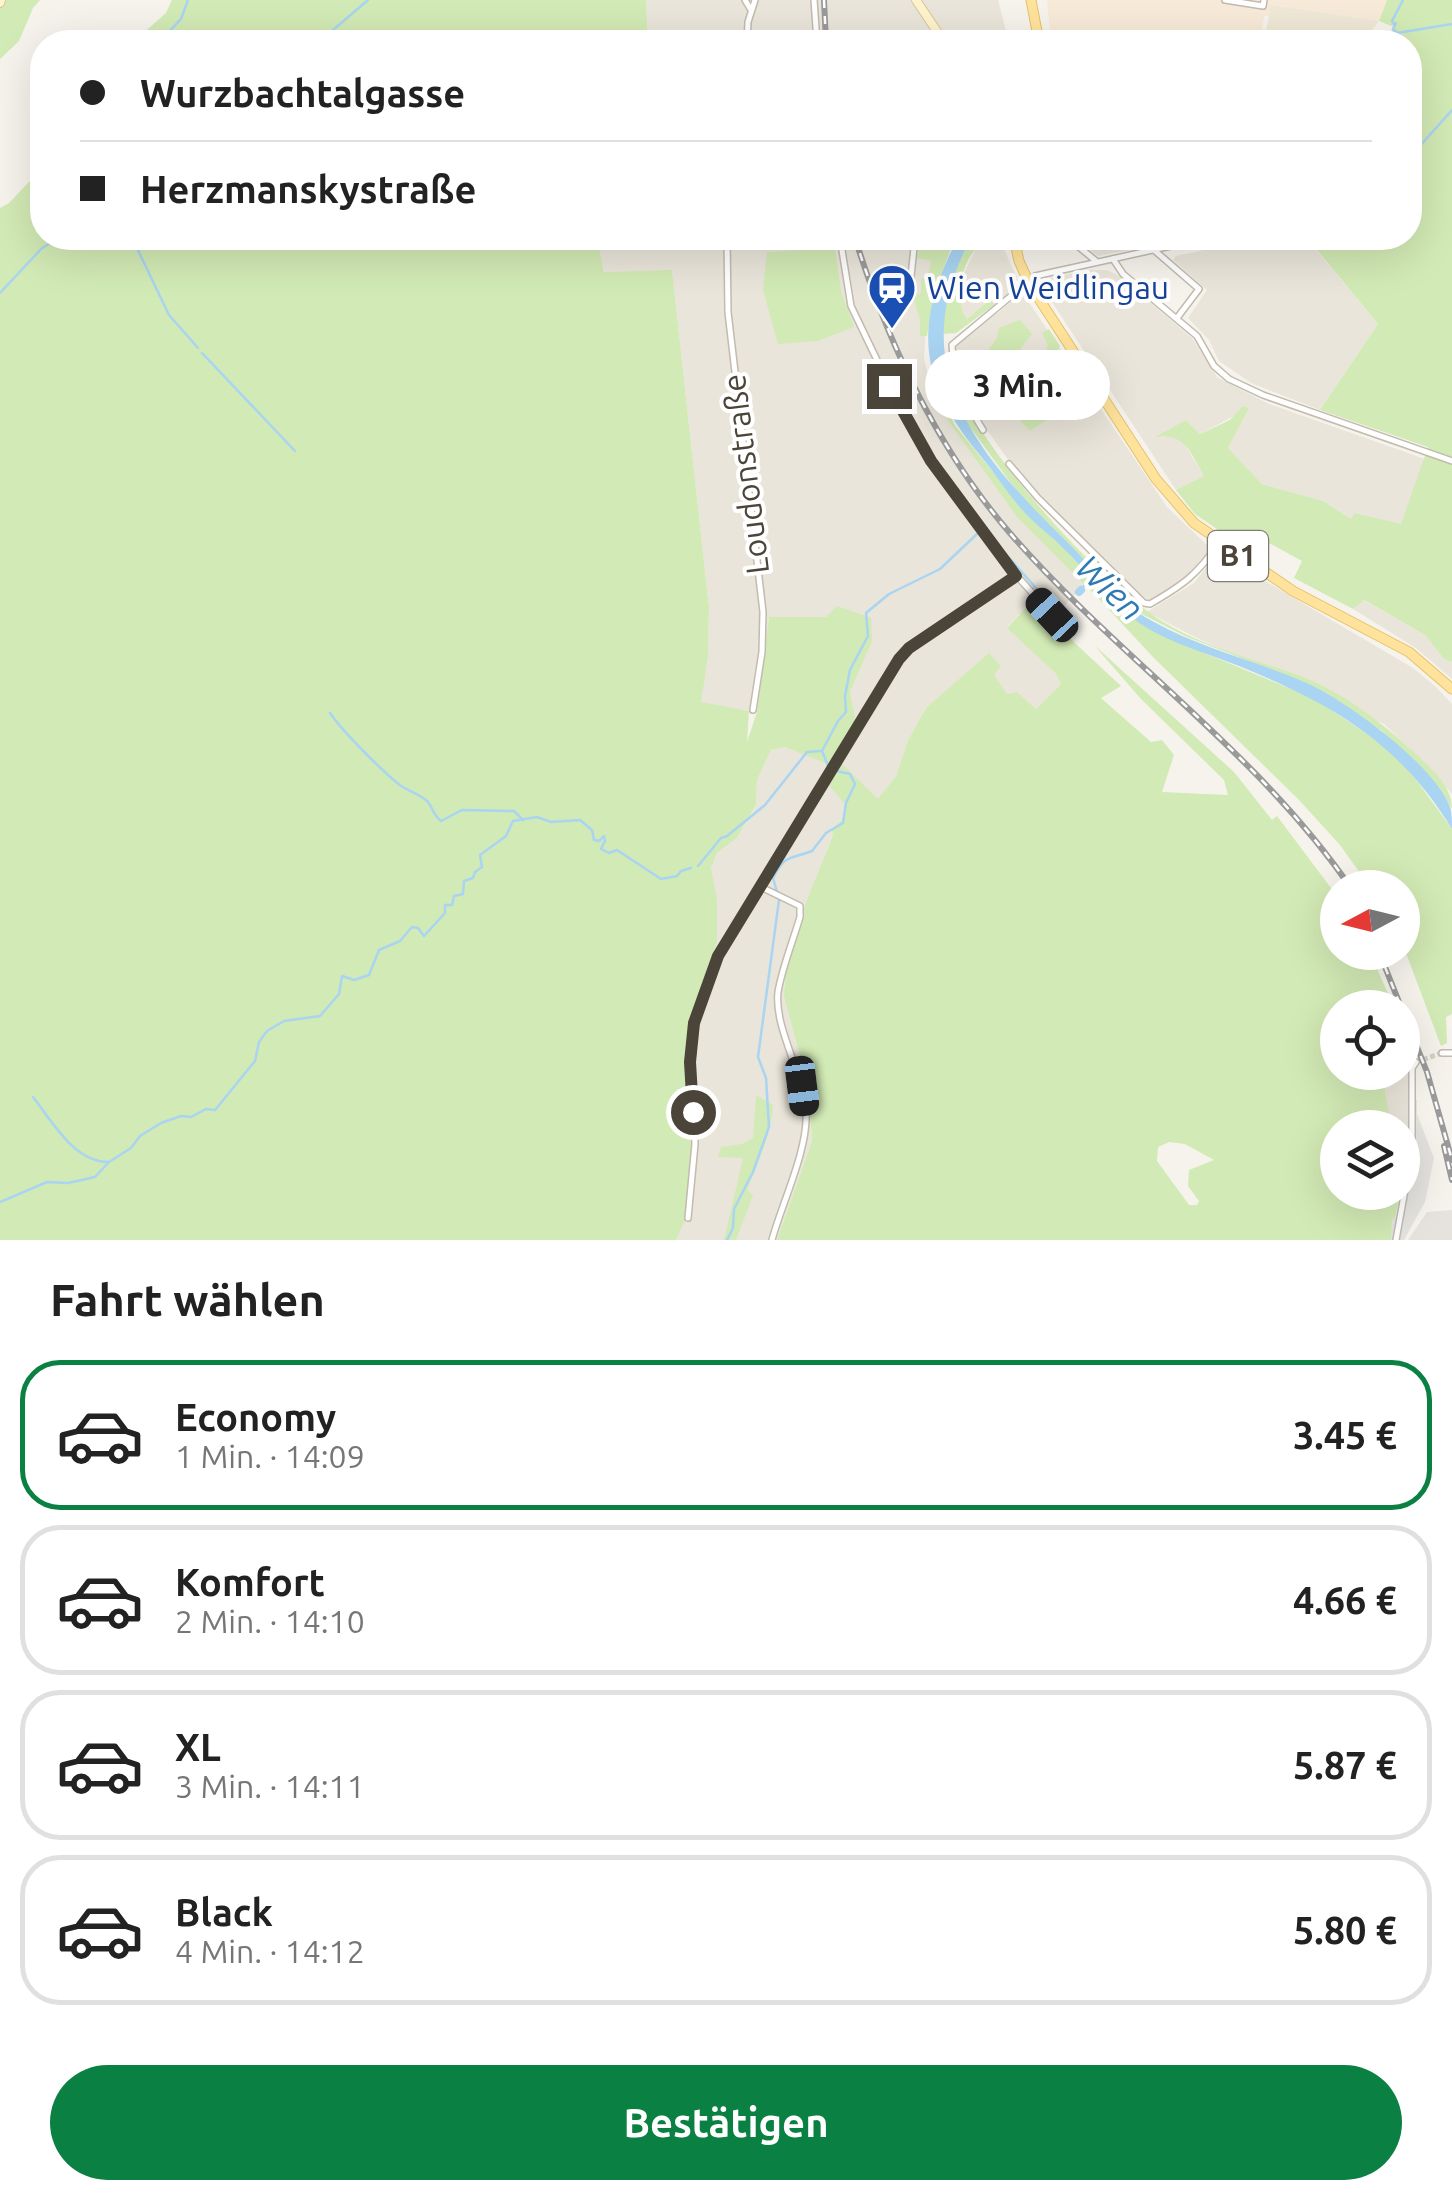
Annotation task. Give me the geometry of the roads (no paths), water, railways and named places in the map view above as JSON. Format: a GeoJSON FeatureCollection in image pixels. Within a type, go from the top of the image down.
{"type":"FeatureCollection","features":[{"type":"Feature","properties":{"kind":"main road"},"geometry":{"type":"LineString","coordinates":[[916,0],[936,30]]}},
{"type":"Feature","properties":{"kind":"main road"},"geometry":{"type":"LineString","coordinates":[[1031,0],[1037,30]]}},
{"type":"Feature","properties":{"kind":"main road","name":"B1"},"geometry":{"type":"LineString","coordinates":[[1017,250],[1028,281],[1156,479],[1190,519],[1218,543],[1293,591],[1409,652],[1452,689]]}},
{"type":"Feature","properties":{"kind":"street"},"geometry":{"type":"LineString","coordinates":[[744,0],[751,10]]}},
{"type":"Feature","properties":{"kind":"street"},"geometry":{"type":"LineString","coordinates":[[748,30],[755,0]]}},
{"type":"Feature","properties":{"kind":"street"},"geometry":{"type":"LineString","coordinates":[[814,0],[816,30]]}},
{"type":"Feature","properties":{"kind":"street"},"geometry":{"type":"LineString","coordinates":[[1225,0],[1263,3]]}},
{"type":"Feature","properties":{"kind":"street","name":"Loudonstraße"},"geometry":{"type":"LineString","coordinates":[[727,250],[728,312],[763,612],[762,652],[753,710]]}},
{"type":"Feature","properties":{"kind":"street"},"geometry":{"type":"LineString","coordinates":[[841,250],[846,287],[859,325],[912,428],[984,535],[1016,576],[1056,616]]}},
{"type":"Feature","properties":{"kind":"street"},"geometry":{"type":"LineString","coordinates":[[910,286],[914,250]]}},
{"type":"Feature","properties":{"kind":"street"},"geometry":{"type":"LineString","coordinates":[[1082,250],[1097,262]]}},
{"type":"Feature","properties":{"kind":"street"},"geometry":{"type":"LineString","coordinates":[[982,430],[968,407],[953,361],[953,341],[1028,281],[1041,274],[1154,250],[1199,289],[1178,318]]}},
{"type":"Feature","properties":{"kind":"street"},"geometry":{"type":"LineString","coordinates":[[1113,259],[1124,274],[1197,336],[1214,366],[1229,379],[1452,461]]}},
{"type":"Feature","properties":{"kind":"street"},"geometry":{"type":"LineString","coordinates":[[1009,464],[1144,603],[1150,604],[1186,583],[1218,543]]}},
{"type":"Feature","properties":{"kind":"street"},"geometry":{"type":"LineString","coordinates":[[688,1218],[695,1144],[690,1062],[694,1023],[718,956],[909,648],[1016,576]]}},
{"type":"Feature","properties":{"kind":"street"},"geometry":{"type":"LineString","coordinates":[[758,886],[800,906],[778,992],[779,1014],[802,1086],[806,1116],[772,1240]]}},
{"type":"Feature","properties":{"kind":"street"},"geometry":{"type":"LineString","coordinates":[[1442,1053],[1452,1054]]}},
{"type":"Feature","properties":{"kind":"street"},"geometry":{"type":"LineString","coordinates":[[1396,1240],[1410,1172],[1412,1090]]}},
{"type":"Feature","properties":{"kind":"water","name":"Wien"},"geometry":{"type":"Polygon","coordinates":[[[952,250],[966,250],[952,284],[944,327],[947,367],[958,404],[978,440],[1032,507],[1107,585],[1141,614],[1191,640],[1309,684],[1389,737],[1441,790],[1450,807],[1452,829],[1409,772],[1360,729],[1304,695],[1141,624],[1017,504],[959,427],[934,376],[929,324],[943,269],[952,250]]]}},
{"type":"Feature","properties":{"kind":"waterway"},"geometry":{"type":"LineString","coordinates":[[171,30],[181,19],[188,0]]}},
{"type":"Feature","properties":{"kind":"waterway"},"geometry":{"type":"LineString","coordinates":[[333,30],[368,0]]}},
{"type":"Feature","properties":{"kind":"waterway"},"geometry":{"type":"LineString","coordinates":[[1395,25],[1392,21],[1403,0]]}},
{"type":"Feature","properties":{"kind":"waterway"},"geometry":{"type":"LineString","coordinates":[[1394,30],[1396,23]]}},
{"type":"Feature","properties":{"kind":"waterway"},"geometry":{"type":"LineString","coordinates":[[1415,30],[1452,24]]}},
{"type":"Feature","properties":{"kind":"waterway"},"geometry":{"type":"LineString","coordinates":[[1422,144],[1452,110]]}},
{"type":"Feature","properties":{"kind":"waterway"},"geometry":{"type":"LineString","coordinates":[[0,293],[40,250]]}},
{"type":"Feature","properties":{"kind":"waterway"},"geometry":{"type":"LineString","coordinates":[[138,250],[169,315],[198,348]]}},
{"type":"Feature","properties":{"kind":"waterway"},"geometry":{"type":"LineString","coordinates":[[202,353],[295,451]]}},
{"type":"Feature","properties":{"kind":"waterway"},"geometry":{"type":"LineString","coordinates":[[985,531],[1052,606],[1060,607]]}},
{"type":"Feature","properties":{"kind":"waterway"},"geometry":{"type":"LineString","coordinates":[[829,768],[822,751],[846,712],[850,670],[868,636],[866,613],[889,594],[940,569],[977,534]]}},
{"type":"Feature","properties":{"kind":"waterway","name":"Wien"},"geometry":{"type":"LineString","coordinates":[[1084,586],[1092,575]]}},
{"type":"Feature","properties":{"kind":"waterway"},"geometry":{"type":"LineString","coordinates":[[330,713],[384,771],[425,800],[441,821],[462,810],[514,811],[523,820]]}},
{"type":"Feature","properties":{"kind":"waterway"},"geometry":{"type":"LineString","coordinates":[[698,866],[721,838],[765,805],[807,752],[820,751]]}},
{"type":"Feature","properties":{"kind":"waterway"},"geometry":{"type":"LineString","coordinates":[[777,892],[773,878],[781,864],[812,851],[826,833],[843,823],[846,803],[855,784],[850,774],[837,771]]}},
{"type":"Feature","properties":{"kind":"waterway"},"geometry":{"type":"LineString","coordinates":[[0,1202],[47,1182],[68,1183],[95,1177],[140,1136],[161,1123],[191,1117],[206,1109],[215,1110],[255,1061],[259,1042],[267,1031],[284,1021],[320,1016],[339,994],[342,976],[354,980],[369,975],[379,950],[400,941],[412,927],[424,936],[445,913],[445,905],[452,905],[454,896],[463,894],[464,881],[473,878],[482,867],[480,855],[506,836],[513,821],[537,817],[551,822],[580,820],[592,830],[594,840],[604,836],[601,849],[609,853],[617,850],[661,879],[691,868]]}},
{"type":"Feature","properties":{"kind":"waterway"},"geometry":{"type":"LineString","coordinates":[[727,1240],[733,1228],[734,1209],[769,1127],[766,1078],[758,1057],[779,900]]}},
{"type":"Feature","properties":{"kind":"waterway"},"geometry":{"type":"LineString","coordinates":[[33,1097],[74,1148],[108,1162]]}},
{"type":"Feature","properties":{"kind":"tunnel"},"geometry":{"type":"LineString","coordinates":[[1420,1061],[1442,1053]]}},
{"type":"Feature","properties":{"kind":"railway"},"geometry":{"type":"LineString","coordinates":[[824,0],[825,30]]}},
{"type":"Feature","properties":{"kind":"railway"},"geometry":{"type":"LineString","coordinates":[[859,250],[917,393],[983,500],[1051,578],[1273,792],[1337,870]]}},
{"type":"Feature","properties":{"kind":"railway"},"geometry":{"type":"LineString","coordinates":[[1386,970],[1427,1072],[1452,1160]]}},
{"type":"Feature","properties":{"kind":"railway"},"geometry":{"type":"LineString","coordinates":[[1444,1146],[1452,1180]]}},
{"type":"Feature","properties":{"kind":"place","name":"Wien Weidlingau"},"geometry":{"type":"Point","coordinates":[892,330]}}]}
